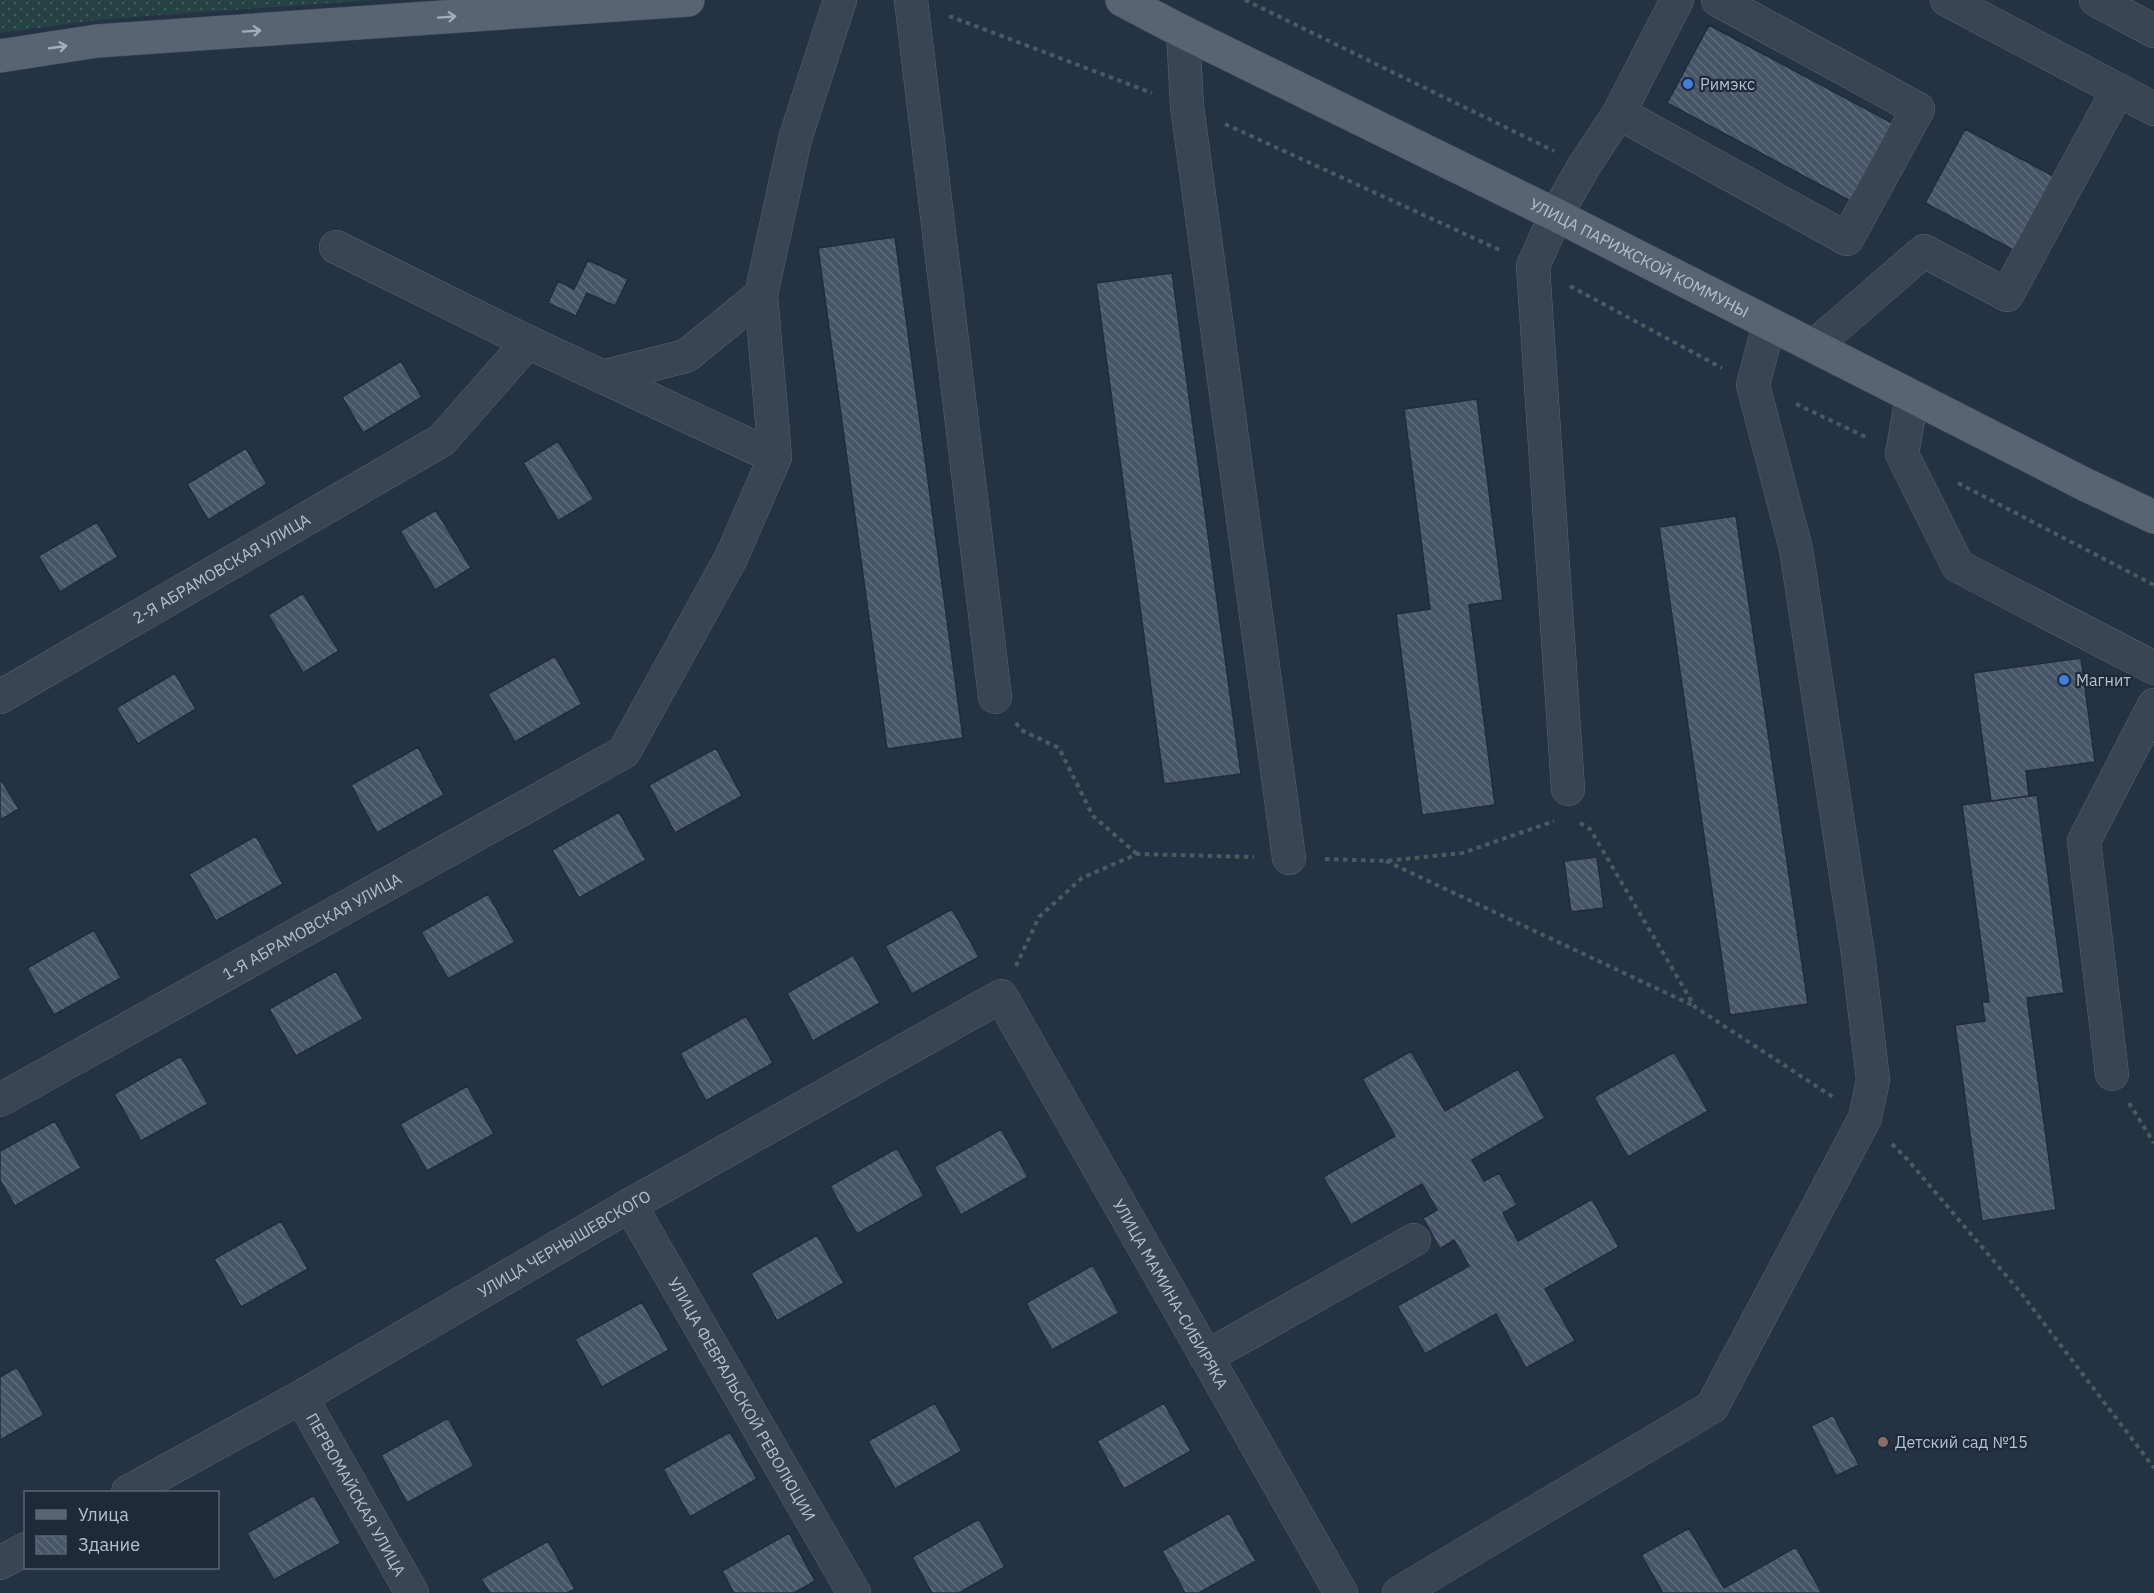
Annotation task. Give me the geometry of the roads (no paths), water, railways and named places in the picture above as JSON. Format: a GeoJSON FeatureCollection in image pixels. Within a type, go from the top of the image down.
{"type":"FeatureCollection","features":[{"type":"Feature","properties":{"kind":"main road"},"geometry":{"type":"LineString","coordinates":[[0,56],[97,42],[688,0]]}},
{"type":"Feature","properties":{"kind":"main road","name":"УЛИЦА ПАРИЖСКОЙ КОММУНЫ"},"geometry":{"type":"LineString","coordinates":[[1122,0],[1556,215],[2086,485],[2154,517]]}},
{"type":"Feature","properties":{"kind":"street"},"geometry":{"type":"LineString","coordinates":[[336,247],[528,342],[775,457],[761,295],[795,140],[840,0]]}},
{"type":"Feature","properties":{"kind":"street"},"geometry":{"type":"LineString","coordinates":[[911,0],[995,697]]}},
{"type":"Feature","properties":{"kind":"street"},"geometry":{"type":"LineString","coordinates":[[1568,789],[1533,266],[1556,215],[1584,166],[1619,113],[1677,0]]}},
{"type":"Feature","properties":{"kind":"street"},"geometry":{"type":"LineString","coordinates":[[1619,113],[1847,239],[1918,109],[1718,0]]}},
{"type":"Feature","properties":{"kind":"street"},"geometry":{"type":"LineString","coordinates":[[1947,0],[2154,109]]}},
{"type":"Feature","properties":{"kind":"street"},"geometry":{"type":"LineString","coordinates":[[2096,0],[2154,31]]}},
{"type":"Feature","properties":{"kind":"street"},"geometry":{"type":"LineString","coordinates":[[1183,32],[1188,118],[1289,858]]}},
{"type":"Feature","properties":{"kind":"street"},"geometry":{"type":"LineString","coordinates":[[1814,346],[1924,251],[2007,295],[2118,90]]}},
{"type":"Feature","properties":{"kind":"street"},"geometry":{"type":"LineString","coordinates":[[602,377],[686,356],[761,295]]}},
{"type":"Feature","properties":{"kind":"street"},"geometry":{"type":"LineString","coordinates":[[1399,1593],[1712,1407],[1865,1118],[1873,1080],[1858,954],[1796,549],[1753,384],[1769,324]]}},
{"type":"Feature","properties":{"kind":"street","name":"2-Я АБРАМОВСКАЯ УЛИЦА"},"geometry":{"type":"LineString","coordinates":[[0,697],[442,440],[528,342]]}},
{"type":"Feature","properties":{"kind":"street"},"geometry":{"type":"LineString","coordinates":[[1912,397],[1902,454],[1958,566],[2154,668]]}},
{"type":"Feature","properties":{"kind":"street","name":"1-Я АБРАМОВСКАЯ УЛИЦА"},"geometry":{"type":"LineString","coordinates":[[0,1100],[624,752],[731,558],[775,457]]}},
{"type":"Feature","properties":{"kind":"street"},"geometry":{"type":"LineString","coordinates":[[2112,1074],[2084,841],[2154,705]]}},
{"type":"Feature","properties":{"kind":"street","name":"УЛИЦА ЧЕРНЫШЕВСКОГО"},"geometry":{"type":"LineString","coordinates":[[130,1491],[301,1397],[630,1205],[1001,996]]}},
{"type":"Feature","properties":{"kind":"street","name":"УЛИЦА МАМИНА-СИБИРЯКА"},"geometry":{"type":"LineString","coordinates":[[1001,996],[1341,1593]]}},
{"type":"Feature","properties":{"kind":"street","name":"УЛИЦА ФЕВРАЛЬСКОЙ РЕВОЛЮЦИИ"},"geometry":{"type":"LineString","coordinates":[[630,1205],[854,1593]]}},
{"type":"Feature","properties":{"kind":"street"},"geometry":{"type":"LineString","coordinates":[[1206,1357],[1414,1240]]}},
{"type":"Feature","properties":{"kind":"street","name":"ПЕРВОМАЙСКАЯ УЛИЦА"},"geometry":{"type":"LineString","coordinates":[[301,1397],[412,1593]]}},
{"type":"Feature","properties":{"kind":"street"},"geometry":{"type":"LineString","coordinates":[[0,1563],[24,1550]]}},
{"type":"Feature","properties":{"kind":"place","name":"Римэкс"},"geometry":{"type":"Point","coordinates":[1688,84]}},
{"type":"Feature","properties":{"kind":"place","name":"Магнит"},"geometry":{"type":"Point","coordinates":[2064,680]}},
{"type":"Feature","properties":{"kind":"place","name":"Детский сад №15"},"geometry":{"type":"Point","coordinates":[1883,1442]}}]}
